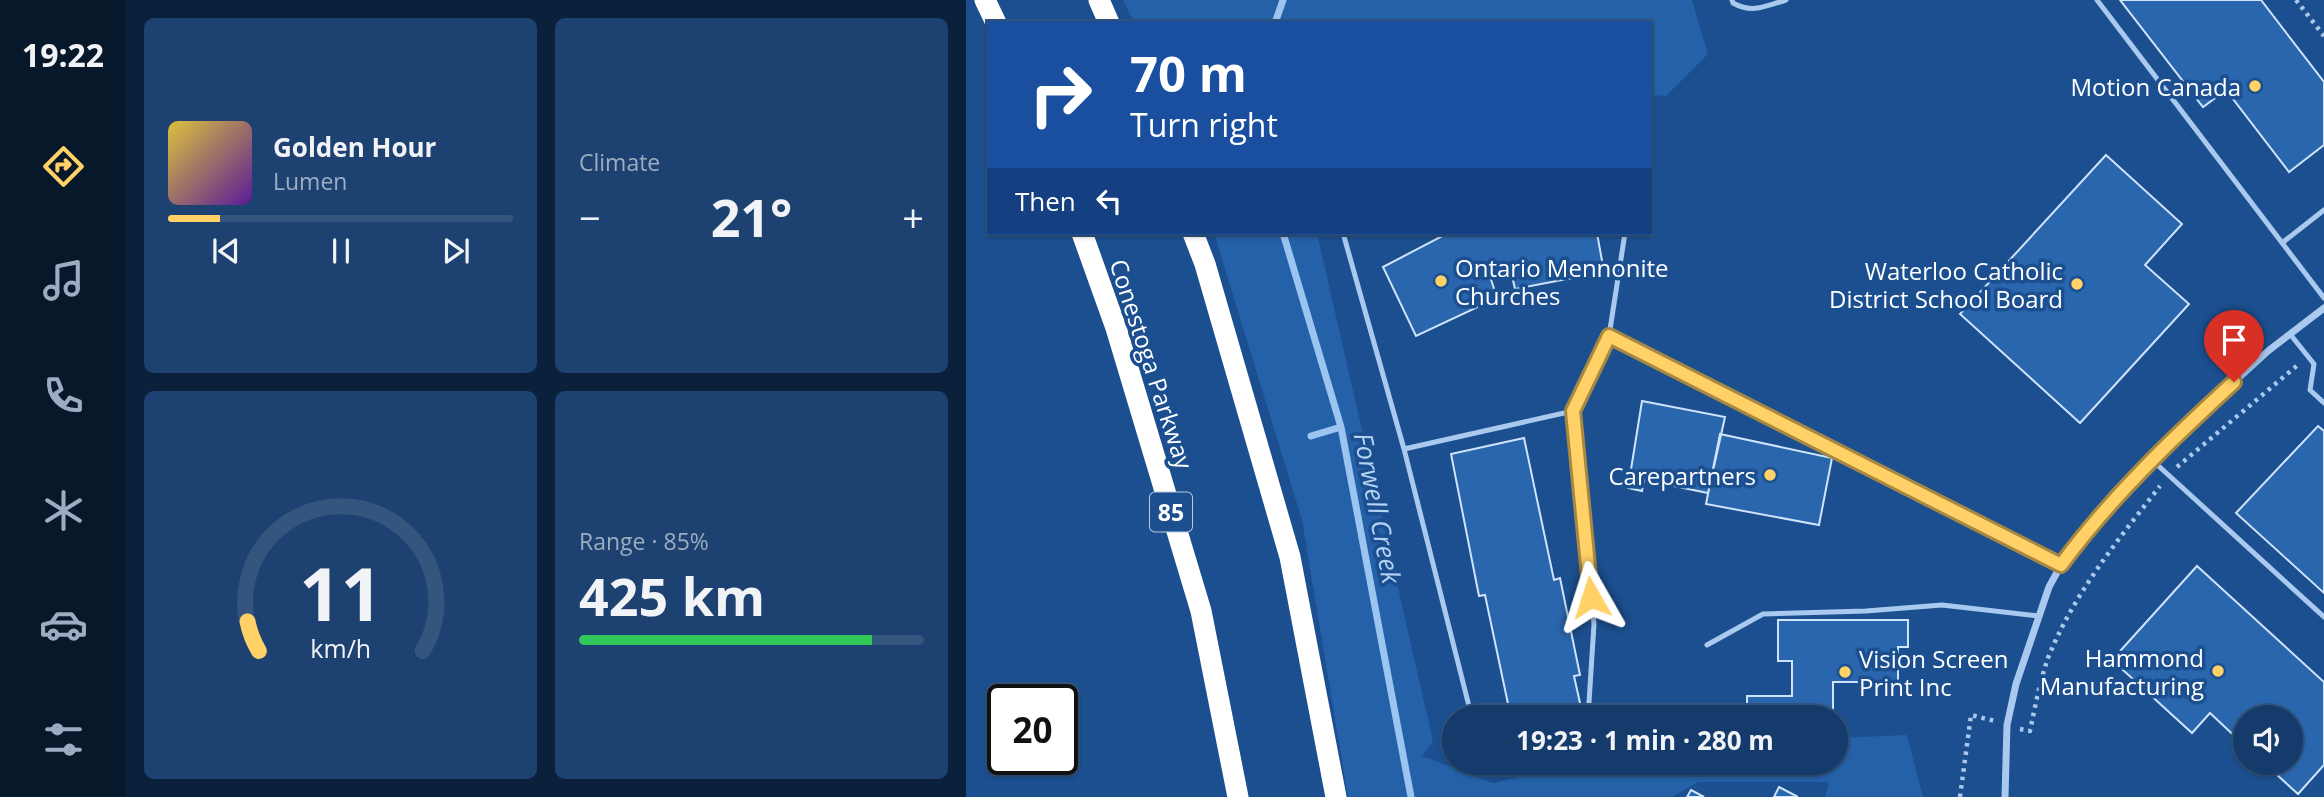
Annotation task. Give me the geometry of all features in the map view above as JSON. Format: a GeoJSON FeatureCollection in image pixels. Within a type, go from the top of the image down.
{"type":"FeatureCollection","features":[{"type":"Feature","properties":{"kind":"highway"},"geometry":{"type":"LineString","coordinates":[[985,0],[995,21]]}},
{"type":"Feature","properties":{"kind":"highway"},"geometry":{"type":"LineString","coordinates":[[1098,0],[1108,21]]}},
{"type":"Feature","properties":{"kind":"highway","name":"Conestoga Parkway"},"geometry":{"type":"LineString","coordinates":[[1083,235],[1116,328],[1201,611],[1238,797]]}},
{"type":"Feature","properties":{"kind":"highway"},"geometry":{"type":"LineString","coordinates":[[1194,235],[1205,264],[1290,557],[1336,797]]}},
{"type":"Feature","properties":{"kind":"street"},"geometry":{"type":"LineString","coordinates":[[2005,797],[2007,725],[2016,684],[2049,587],[2061,565],[2100,515],[2183,429],[2324,307]]}},
{"type":"Feature","properties":{"kind":"lane"},"geometry":{"type":"LineString","coordinates":[[1732,0],[1744,9],[1786,0]]}},
{"type":"Feature","properties":{"kind":"lane"},"geometry":{"type":"LineString","coordinates":[[2097,0],[2324,298]]}},
{"type":"Feature","properties":{"kind":"lane"},"geometry":{"type":"LineString","coordinates":[[2283,243],[2324,211]]}},
{"type":"Feature","properties":{"kind":"lane"},"geometry":{"type":"LineString","coordinates":[[1344,235],[1404,449],[1469,705]]}},
{"type":"Feature","properties":{"kind":"lane"},"geometry":{"type":"LineString","coordinates":[[1589,705],[1594,624],[1573,411],[1609,336],[1625,235]]}},
{"type":"Feature","properties":{"kind":"lane"},"geometry":{"type":"LineString","coordinates":[[2290,334],[2314,364],[2324,364]]}},
{"type":"Feature","properties":{"kind":"lane"},"geometry":{"type":"LineString","coordinates":[[1609,336],[2061,565]]}},
{"type":"Feature","properties":{"kind":"lane"},"geometry":{"type":"LineString","coordinates":[[2314,364],[2310,390],[2324,403]]}},
{"type":"Feature","properties":{"kind":"lane"},"geometry":{"type":"LineString","coordinates":[[1404,449],[1573,411]]}},
{"type":"Feature","properties":{"kind":"lane"},"geometry":{"type":"LineString","coordinates":[[2152,460],[2324,617]]}},
{"type":"Feature","properties":{"kind":"lane"},"geometry":{"type":"LineString","coordinates":[[1707,645],[1763,614],[1866,611],[1942,605],[2039,615]]}},
{"type":"Feature","properties":{"kind":"path"},"geometry":{"type":"LineString","coordinates":[[2296,0],[2324,36]]}},
{"type":"Feature","properties":{"kind":"path"},"geometry":{"type":"LineString","coordinates":[[2024,730],[2030,732],[2048,659],[2097,567],[2169,475],[2307,357]]}},
{"type":"Feature","properties":{"kind":"path"},"geometry":{"type":"LineString","coordinates":[[1960,797],[1970,715],[1988,719]]}},
{"type":"Feature","properties":{"kind":"shaded area"},"geometry":{"type":"Polygon","coordinates":[[[1123,0],[1692,0],[1708,54],[1666,96],[1652,95],[1652,21],[1133,21],[1123,0]]]}},
{"type":"Feature","properties":{"kind":"shaded area"},"geometry":{"type":"Polygon","coordinates":[[[1215,235],[1317,235],[1433,741],[1422,756],[1442,764],[1442,775],[1472,775],[1493,783],[1528,775],[1848,775],[1848,737],[1907,735],[1923,797],[1825,797],[1829,782],[1698,782],[1672,797],[1348,797],[1302,520],[1215,235]]]}},
{"type":"Feature","properties":{"kind":"building","name":"Motion Canada"},"geometry":{"type":"Polygon","coordinates":[[[2120,0],[2261,0],[2324,82],[2324,145],[2289,172],[2226,90],[2203,107],[2120,0]]]}},
{"type":"Feature","properties":{"kind":"building","name":"Waterloo Catholic District School Board"},"geometry":{"type":"Polygon","coordinates":[[[2106,155],[2182,224],[2145,265],[2189,304],[2080,423],[1960,314],[2106,155]]]}},
{"type":"Feature","properties":{"kind":"building","name":"Ontario Mennonite Churches"},"geometry":{"type":"Polygon","coordinates":[[[1444,235],[1597,235],[1604,272],[1515,289],[1510,267],[1489,273],[1497,298],[1416,336],[1383,267],[1444,235]]]}},
{"type":"Feature","properties":{"kind":"building"},"geometry":{"type":"Polygon","coordinates":[[[1642,401],[1725,417],[1708,493],[1644,480],[1642,491],[1628,488],[1642,401]]]}},
{"type":"Feature","properties":{"kind":"building"},"geometry":{"type":"Polygon","coordinates":[[[2318,426],[2324,431],[2324,593],[2236,513],[2318,426]]]}},
{"type":"Feature","properties":{"kind":"building","name":"Carepartners"},"geometry":{"type":"Polygon","coordinates":[[[1720,434],[1832,458],[1819,525],[1706,504],[1720,434]]]}},
{"type":"Feature","properties":{"kind":"building"},"geometry":{"type":"Polygon","coordinates":[[[1524,438],[1554,580],[1560,578],[1580,675],[1574,676],[1580,705],[1508,705],[1485,595],[1479,596],[1451,454],[1524,438]]]}},
{"type":"Feature","properties":{"kind":"building","name":"Hammond Manufacturing"},"geometry":{"type":"Polygon","coordinates":[[[2197,566],[2324,682],[2324,765],[2298,794],[2277,775],[2303,775],[2303,705],[2233,705],[2233,735],[2210,713],[2192,733],[2112,660],[2197,566]]]}},
{"type":"Feature","properties":{"kind":"building","name":"Vision Screen Print Inc"},"geometry":{"type":"Polygon","coordinates":[[[1778,620],[1908,620],[1908,647],[1898,647],[1898,682],[1833,682],[1833,705],[1747,705],[1747,696],[1792,696],[1792,661],[1778,661],[1778,620]]]}},
{"type":"Feature","properties":{"kind":"building"},"geometry":{"type":"Polygon","coordinates":[[[1779,787],[1798,797],[1774,797],[1779,787]]]}},
{"type":"Feature","properties":{"kind":"building"},"geometry":{"type":"Polygon","coordinates":[[[1691,790],[1704,797],[1687,797],[1691,790]]]}},
{"type":"Feature","properties":{"kind":"waterway","name":"Forwell Creek"},"geometry":{"type":"LineString","coordinates":[[1276,21],[1283,0]]}},
{"type":"Feature","properties":{"kind":"waterway","name":"Forwell Creek"},"geometry":{"type":"LineString","coordinates":[[1284,235],[1341,427],[1411,797]]}},
{"type":"Feature","properties":{"kind":"waterway"},"geometry":{"type":"LineString","coordinates":[[1311,436],[1341,427]]}},
{"type":"Feature","properties":{"kind":"place","name":"Motion Canada"},"geometry":{"type":"Point","coordinates":[2255,86]}},
{"type":"Feature","properties":{"kind":"place","name":"Ontario Mennonite Churches"},"geometry":{"type":"Point","coordinates":[1441,281]}},
{"type":"Feature","properties":{"kind":"place","name":"Waterloo Catholic District School Board"},"geometry":{"type":"Point","coordinates":[2077,284]}},
{"type":"Feature","properties":{"kind":"place","name":"Carepartners"},"geometry":{"type":"Point","coordinates":[1770,475]}},
{"type":"Feature","properties":{"kind":"place","name":"Hammond Manufacturing"},"geometry":{"type":"Point","coordinates":[2218,671]}},
{"type":"Feature","properties":{"kind":"place","name":"Vision Screen Print Inc"},"geometry":{"type":"Point","coordinates":[1845,672]}},
{"type":"Feature","properties":{"kind":"route"},"geometry":{"type":"LineString","coordinates":[[1591,597],[1573,411],[1609,336],[2061,565],[2126,487],[2234,382]]}}]}
